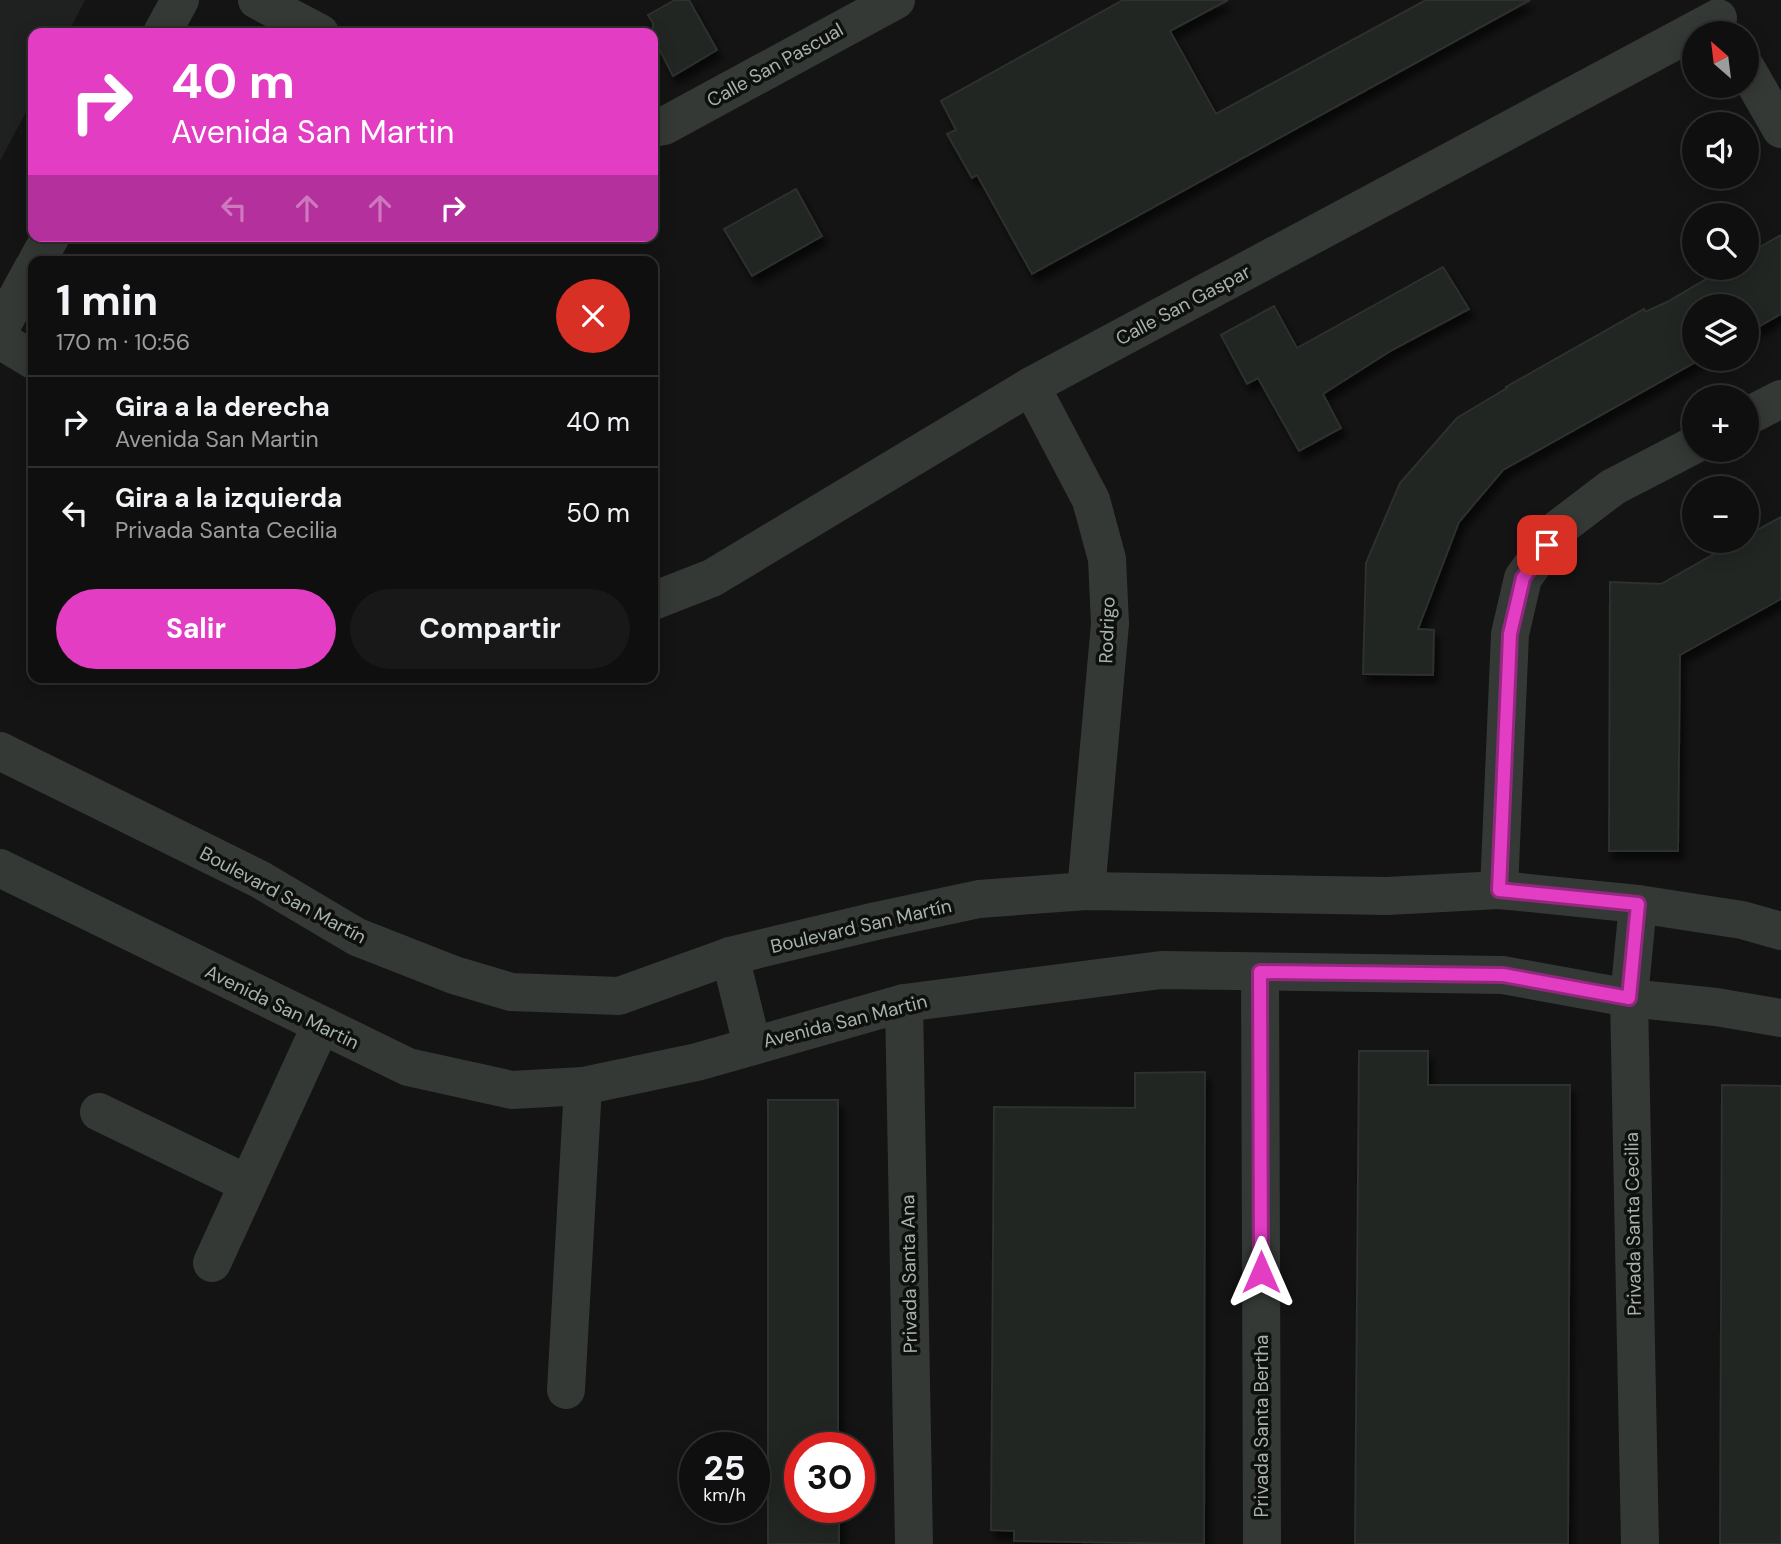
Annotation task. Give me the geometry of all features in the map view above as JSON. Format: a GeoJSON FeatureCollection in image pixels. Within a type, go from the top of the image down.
{"type":"FeatureCollection","features":[{"type":"Feature","properties":{"kind":"street"},"geometry":{"type":"LineString","coordinates":[[165,28],[180,0]]}},
{"type":"Feature","properties":{"kind":"street"},"geometry":{"type":"LineString","coordinates":[[257,0],[310,28]]}},
{"type":"Feature","properties":{"kind":"street","name":"Calle San Pascual"},"geometry":{"type":"LineString","coordinates":[[658,127],[664,126],[850,10],[896,0]]}},
{"type":"Feature","properties":{"kind":"street","name":"Calle San Gaspar"},"geometry":{"type":"LineString","coordinates":[[658,599],[712,578],[1031,386],[1718,17]]}},
{"type":"Feature","properties":{"kind":"street"},"geometry":{"type":"LineString","coordinates":[[1759,91],[1781,129]]}},
{"type":"Feature","properties":{"kind":"street"},"geometry":{"type":"LineString","coordinates":[[0,329],[28,277]]}},
{"type":"Feature","properties":{"kind":"street"},"geometry":{"type":"LineString","coordinates":[[0,340],[28,357]]}},
{"type":"Feature","properties":{"kind":"street","name":"Rodrigo"},"geometry":{"type":"LineString","coordinates":[[1031,386],[1091,500],[1107,559],[1110,624],[1086,891]]}},
{"type":"Feature","properties":{"kind":"street"},"geometry":{"type":"LineString","coordinates":[[1759,410],[1781,399]]}},
{"type":"Feature","properties":{"kind":"street"},"geometry":{"type":"LineString","coordinates":[[1499,890],[1510,634],[1523,578],[1559,528],[1613,487],[1682,450]]}},
{"type":"Feature","properties":{"kind":"street","name":"Boulevard San Martín"},"geometry":{"type":"LineString","coordinates":[[0,751],[261,880],[358,937],[454,975],[511,992],[619,996],[730,956],[979,899],[1086,891],[1387,895],[1499,890],[1638,904],[1742,920],[1781,931]]}},
{"type":"Feature","properties":{"kind":"street","name":"Avenida San Martin"},"geometry":{"type":"LineString","coordinates":[[0,868],[408,1067],[512,1090],[583,1086],[697,1062],[904,1003],[1161,970],[1503,975],[1629,998],[1716,1007],[1781,1018]]}},
{"type":"Feature","properties":{"kind":"street","name":"Privada Santa Cecilia"},"geometry":{"type":"LineString","coordinates":[[1638,904],[1629,998],[1640,1544]]}},
{"type":"Feature","properties":{"kind":"street"},"geometry":{"type":"LineString","coordinates":[[730,956],[752,1045]]}},
{"type":"Feature","properties":{"kind":"street","name":"Privada Santa Bertha"},"geometry":{"type":"LineString","coordinates":[[1260,972],[1262,1544]]}},
{"type":"Feature","properties":{"kind":"street","name":"Privada Santa Ana"},"geometry":{"type":"LineString","coordinates":[[904,1003],[914,1544]]}},
{"type":"Feature","properties":{"kind":"street"},"geometry":{"type":"LineString","coordinates":[[212,1263],[321,1025]]}},
{"type":"Feature","properties":{"kind":"street"},"geometry":{"type":"LineString","coordinates":[[566,1390],[583,1086]]}},
{"type":"Feature","properties":{"kind":"street"},"geometry":{"type":"LineString","coordinates":[[99,1112],[248,1184]]}},
{"type":"Feature","properties":{"kind":"shaded area"},"geometry":{"type":"Polygon","coordinates":[[[0,0],[85,0],[71,28],[28,28],[28,108],[0,161],[0,0]]]}},
{"type":"Feature","properties":{"kind":"building"},"geometry":{"type":"Polygon","coordinates":[[[675,0],[689,0],[717,50],[673,76],[658,47],[658,28],[653,28],[648,15],[675,0]]]}},
{"type":"Feature","properties":{"kind":"building"},"geometry":{"type":"Polygon","coordinates":[[[1123,0],[1228,0],[1170,31],[1216,114],[1426,0],[1530,0],[1032,274],[977,175],[972,178],[947,134],[956,130],[941,101],[1123,0]]]}},
{"type":"Feature","properties":{"kind":"building"},"geometry":{"type":"Polygon","coordinates":[[[796,189],[822,236],[752,276],[724,229],[796,189]]]}},
{"type":"Feature","properties":{"kind":"building"},"geometry":{"type":"Polygon","coordinates":[[[1781,235],[1781,314],[1759,327],[1759,294],[1682,294],[1682,370],[1503,470],[1459,522],[1418,629],[1434,630],[1433,675],[1363,674],[1366,563],[1400,483],[1457,418],[1506,387],[1644,309],[1645,312],[1667,302],[1705,280],[1759,280],[1759,248],[1781,235]]]}},
{"type":"Feature","properties":{"kind":"building"},"geometry":{"type":"Polygon","coordinates":[[[1443,267],[1469,309],[1392,350],[1323,394],[1341,428],[1299,451],[1258,378],[1247,384],[1221,335],[1274,306],[1297,348],[1443,267]]]}},
{"type":"Feature","properties":{"kind":"building"},"geometry":{"type":"Polygon","coordinates":[[[1781,517],[1781,599],[1680,655],[1678,851],[1609,851],[1610,582],[1661,584],[1716,553],[1759,553],[1759,529],[1781,517]]]}},
{"type":"Feature","properties":{"kind":"building"},"geometry":{"type":"Polygon","coordinates":[[[1359,1051],[1428,1051],[1428,1085],[1570,1085],[1568,1544],[1355,1544],[1359,1051]]]}},
{"type":"Feature","properties":{"kind":"building"},"geometry":{"type":"Polygon","coordinates":[[[1205,1072],[1204,1544],[1014,1541],[1014,1531],[991,1530],[994,1107],[1135,1108],[1135,1073],[1205,1072]]]}},
{"type":"Feature","properties":{"kind":"building"},"geometry":{"type":"Polygon","coordinates":[[[1722,1085],[1781,1086],[1781,1544],[1720,1544],[1722,1085]]]}},
{"type":"Feature","properties":{"kind":"building"},"geometry":{"type":"Polygon","coordinates":[[[768,1100],[838,1100],[838,1432],[784,1432],[784,1523],[839,1523],[839,1544],[768,1544],[768,1100]]]}},
{"type":"Feature","properties":{"kind":"route"},"geometry":{"type":"LineString","coordinates":[[1261,1272],[1260,972],[1503,975],[1629,998],[1638,904],[1499,890],[1510,634],[1523,578],[1547,545]]}}]}
